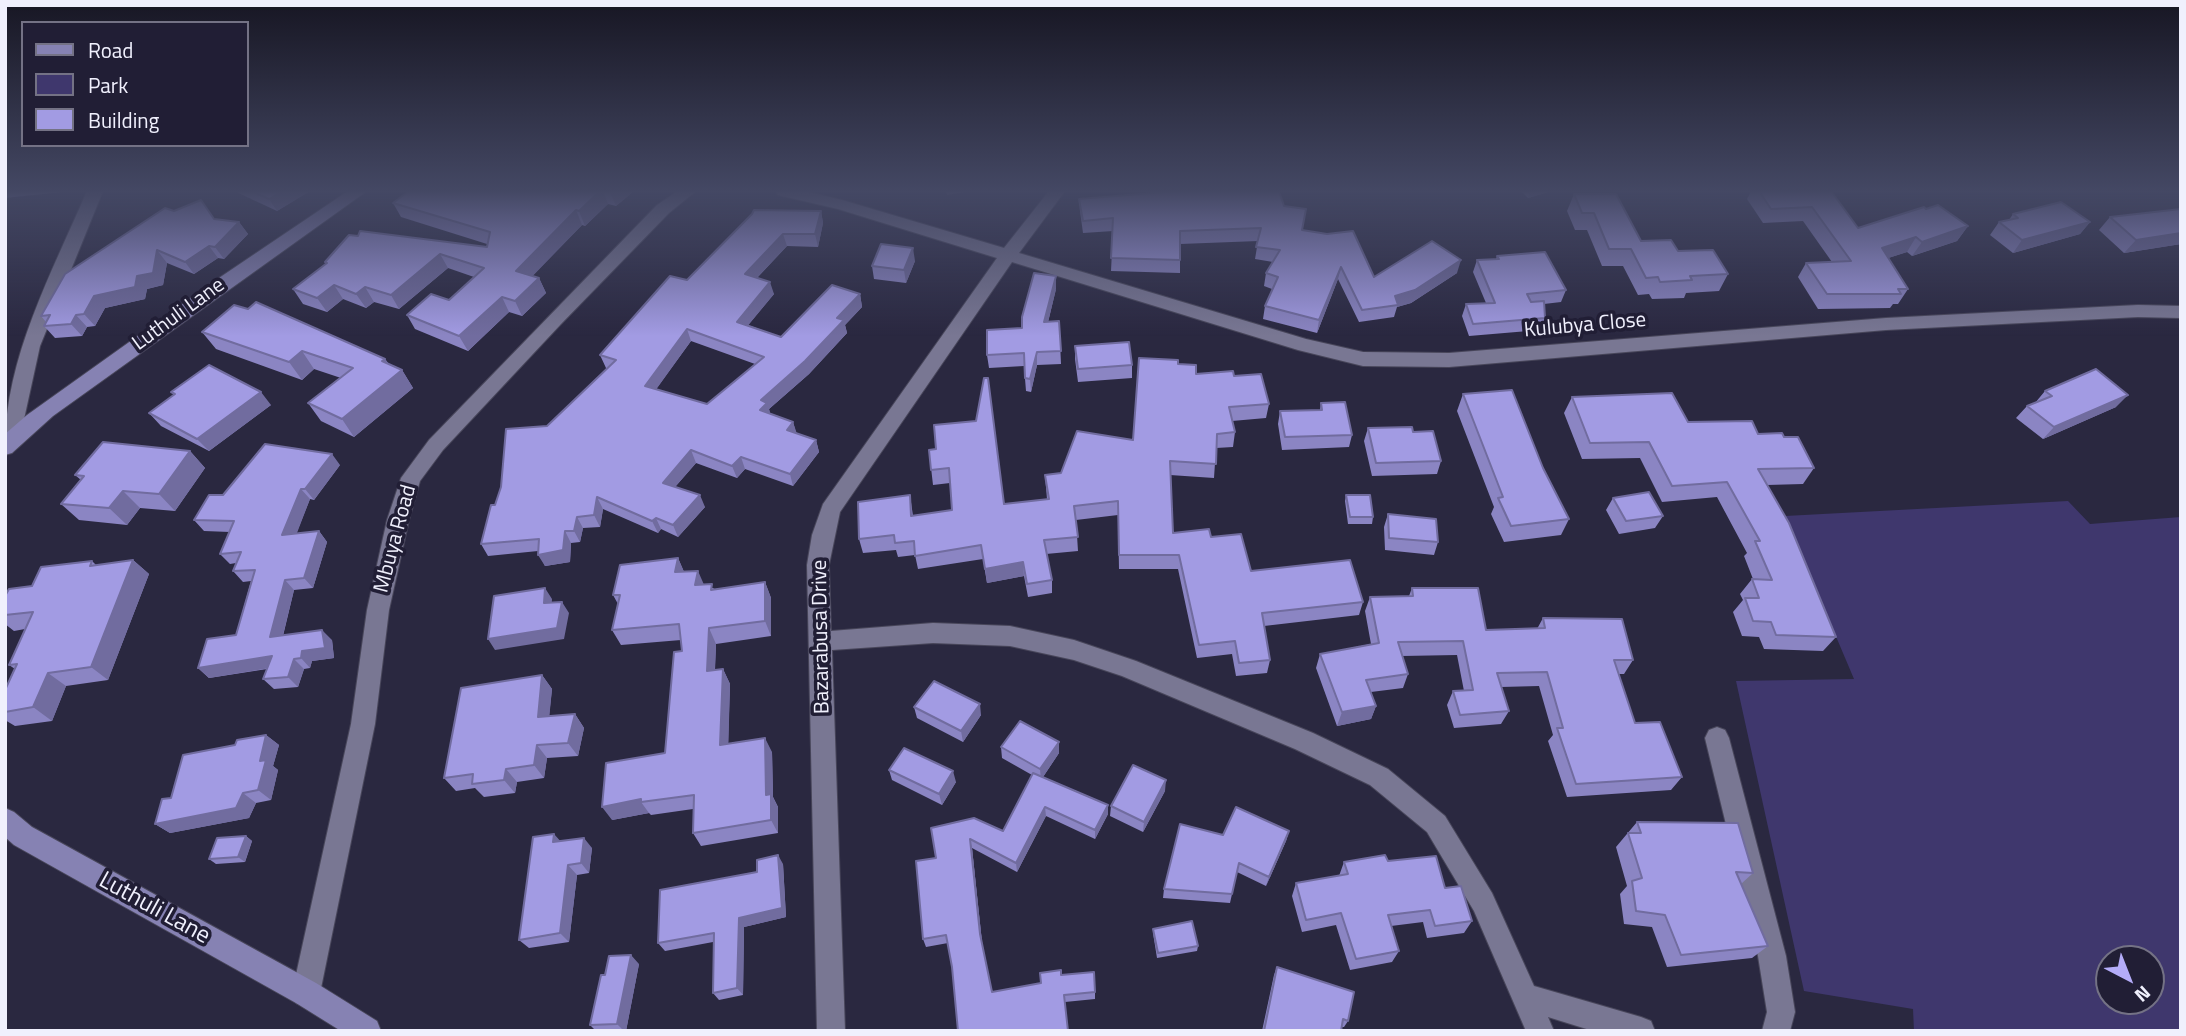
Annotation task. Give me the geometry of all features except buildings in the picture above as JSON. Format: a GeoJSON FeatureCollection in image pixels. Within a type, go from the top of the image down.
{"type":"FeatureCollection","features":[{"type":"Feature","properties":{"kind":"street"},"geometry":{"type":"LineString","coordinates":[[7,445],[31,346],[75,239]]}},
{"type":"Feature","properties":{"kind":"street","name":"Luthuli Lane"},"geometry":{"type":"LineString","coordinates":[[7,445],[233,276],[287,239]]}},
{"type":"Feature","properties":{"kind":"street","name":"Mbuya Road"},"geometry":{"type":"LineString","coordinates":[[306,993],[363,724],[378,610],[398,520],[411,478],[436,445],[633,239]]}},
{"type":"Feature","properties":{"kind":"street"},"geometry":{"type":"LineString","coordinates":[[953,239],[1007,256]]}},
{"type":"Feature","properties":{"kind":"street","name":"Bazarabusa Drive"},"geometry":{"type":"LineString","coordinates":[[831,1031],[818,565],[822,534],[830,510],[1020,239]]}},
{"type":"Feature","properties":{"kind":"street","name":"Kulubya Close"},"geometry":{"type":"LineString","coordinates":[[1007,256],[1315,348],[1363,359],[1449,360],[1886,324],[2124,312],[2181,312]]}},
{"type":"Feature","properties":{"kind":"street"},"geometry":{"type":"LineString","coordinates":[[822,641],[933,633],[1010,636],[1074,650],[1153,678],[1304,741],[1379,777],[1436,824],[1483,902],[1540,1031]]}},
{"type":"Feature","properties":{"kind":"street"},"geometry":{"type":"LineString","coordinates":[[1717,738],[1772,956],[1781,1012],[1776,1031]]}},
{"type":"Feature","properties":{"kind":"street","name":"Luthuli Lane"},"geometry":{"type":"LineString","coordinates":[[5,820],[23,836],[306,993],[368,1031]]}},
{"type":"Feature","properties":{"kind":"street"},"geometry":{"type":"LineString","coordinates":[[1526,997],[1641,1031]]}},
{"type":"Feature","properties":{"kind":"green space"},"geometry":{"type":"Polygon","coordinates":[[[2068,501],[2090,524],[2181,517],[2181,1031],[1914,1031],[1913,1009],[1804,991],[1736,681],[1854,679],[1785,516],[2068,501]]]}}]}
